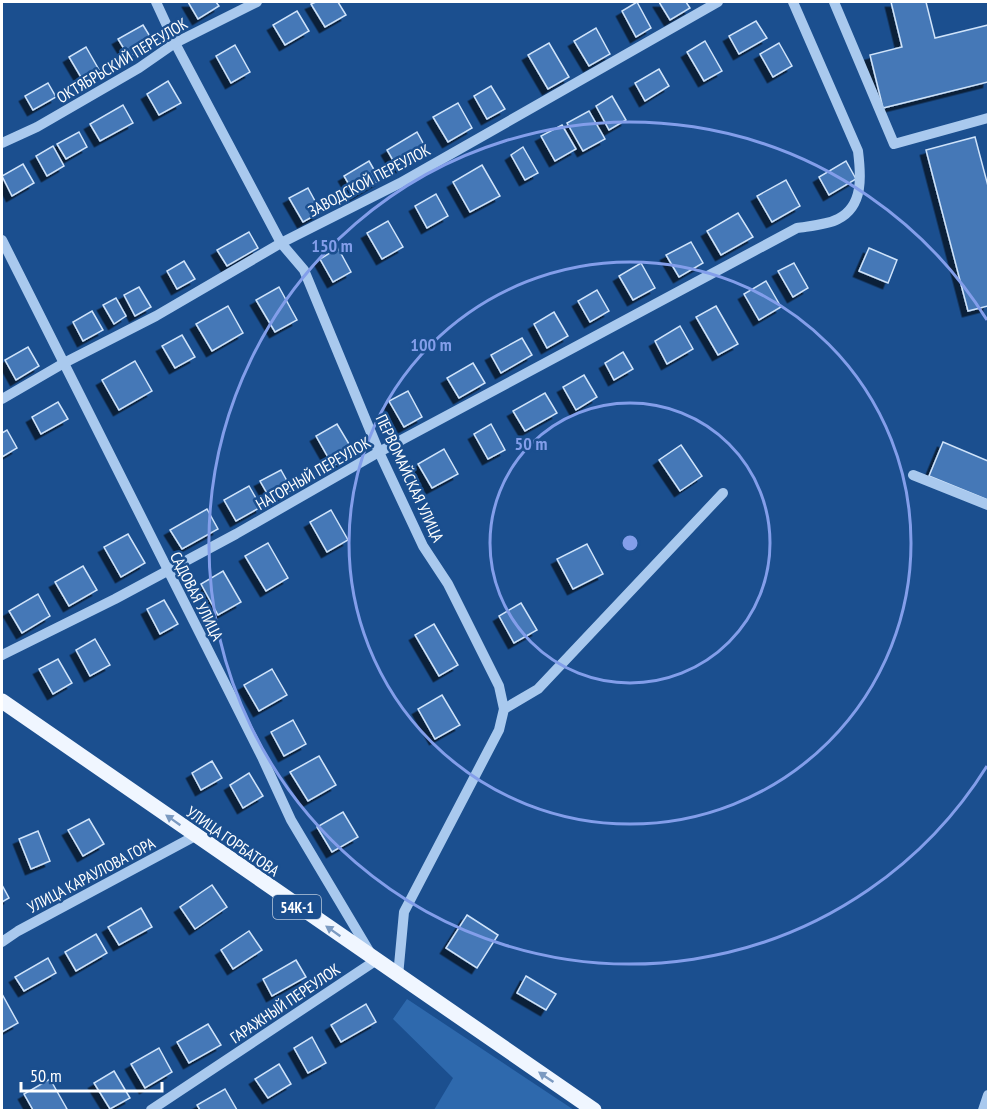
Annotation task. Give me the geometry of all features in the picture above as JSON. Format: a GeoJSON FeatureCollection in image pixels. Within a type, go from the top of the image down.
{"type":"FeatureCollection","features":[{"type":"Feature","properties":{"kind":"main road","name":"УЛИЦА ГОРБАТОВА"},"geometry":{"type":"LineString","coordinates":[[2,701],[375,961],[594,1110]]}},
{"type":"Feature","properties":{"kind":"street","name":"ПЕРВОМАЙСКАЯ УЛИЦА"},"geometry":{"type":"LineString","coordinates":[[156,2],[175,43],[281,243],[309,279],[379,452],[423,546],[448,584],[499,686],[504,709]]}},
{"type":"Feature","properties":{"kind":"street","name":"ОКТЯБРЬСКИЙ ПЕРЕУЛОК"},"geometry":{"type":"LineString","coordinates":[[2,143],[37,127],[139,68],[175,43],[257,2]]}},
{"type":"Feature","properties":{"kind":"street","name":"ЗАВОДСКОЙ ПЕРЕУЛОК"},"geometry":{"type":"LineString","coordinates":[[2,399],[64,363],[156,316],[281,243],[400,183],[718,2]]}},
{"type":"Feature","properties":{"kind":"street","name":"НАГОРНЫЙ ПЕРЕУЛОК"},"geometry":{"type":"LineString","coordinates":[[2,655],[115,599],[236,534],[379,452],[796,228],[838,219],[851,209],[858,194],[861,177],[858,151],[793,2]]}},
{"type":"Feature","properties":{"kind":"street"},"geometry":{"type":"LineString","coordinates":[[834,2],[894,144],[988,118]]}},
{"type":"Feature","properties":{"kind":"street","name":"САДОВАЯ УЛИЦА"},"geometry":{"type":"LineString","coordinates":[[2,240],[262,757],[291,820],[375,961]]}},
{"type":"Feature","properties":{"kind":"street"},"geometry":{"type":"LineString","coordinates":[[913,475],[988,505]]}},
{"type":"Feature","properties":{"kind":"street"},"geometry":{"type":"LineString","coordinates":[[398,976],[404,912],[499,730],[504,709],[538,689],[723,493]]}},
{"type":"Feature","properties":{"kind":"street","name":"УЛИЦА КАРАУЛОВА ГОРА"},"geometry":{"type":"LineString","coordinates":[[2,942],[195,836]]}},
{"type":"Feature","properties":{"kind":"street","name":"ГАРАЖНЫЙ ПЕРЕУЛОК"},"geometry":{"type":"LineString","coordinates":[[151,1110],[375,961]]}},
{"type":"Feature","properties":{"kind":"street"},"geometry":{"type":"LineString","coordinates":[[983,1110],[988,1095]]}},
{"type":"Feature","properties":{"kind":"shaded area"},"geometry":{"type":"Polygon","coordinates":[[[407,999],[574,1110],[434,1110],[453,1078],[393,1019],[407,999]]]}},
{"type":"Feature","properties":{"kind":"building"},"geometry":{"type":"Polygon","coordinates":[[[188,2],[216,2],[219,6],[198,19],[188,2]]]}},
{"type":"Feature","properties":{"kind":"building"},"geometry":{"type":"Polygon","coordinates":[[[338,2],[346,15],[325,27],[311,4],[338,2]]]}},
{"type":"Feature","properties":{"kind":"building"},"geometry":{"type":"Polygon","coordinates":[[[637,2],[651,28],[636,37],[622,11],[637,2]]]}},
{"type":"Feature","properties":{"kind":"building"},"geometry":{"type":"Polygon","coordinates":[[[659,2],[686,2],[690,8],[670,20],[659,2]]]}},
{"type":"Feature","properties":{"kind":"building"},"geometry":{"type":"Polygon","coordinates":[[[891,2],[926,2],[935,38],[988,25],[988,82],[883,108],[870,55],[902,47],[891,2]]]}},
{"type":"Feature","properties":{"kind":"building"},"geometry":{"type":"Polygon","coordinates":[[[297,11],[309,31],[285,45],[273,25],[297,11]]]}},
{"type":"Feature","properties":{"kind":"building"},"geometry":{"type":"Polygon","coordinates":[[[756,21],[767,38],[739,54],[729,36],[756,21]]]}},
{"type":"Feature","properties":{"kind":"building"},"geometry":{"type":"Polygon","coordinates":[[[143,25],[154,43],[129,57],[118,39],[143,25]]]}},
{"type":"Feature","properties":{"kind":"building"},"geometry":{"type":"Polygon","coordinates":[[[596,28],[610,54],[589,66],[574,41],[596,28]]]}},
{"type":"Feature","properties":{"kind":"building"},"geometry":{"type":"Polygon","coordinates":[[[705,41],[722,71],[704,81],[687,52],[705,41]]]}},
{"type":"Feature","properties":{"kind":"building"},"geometry":{"type":"Polygon","coordinates":[[[549,43],[569,77],[548,89],[528,55],[549,43]]]}},
{"type":"Feature","properties":{"kind":"building"},"geometry":{"type":"Polygon","coordinates":[[[779,43],[792,66],[773,77],[760,54],[779,43]]]}},
{"type":"Feature","properties":{"kind":"building"},"geometry":{"type":"Polygon","coordinates":[[[235,45],[250,72],[231,83],[216,56],[235,45]]]}},
{"type":"Feature","properties":{"kind":"building"},"geometry":{"type":"Polygon","coordinates":[[[86,47],[102,75],[85,84],[69,57],[86,47]]]}},
{"type":"Feature","properties":{"kind":"building"},"geometry":{"type":"Polygon","coordinates":[[[659,69],[669,86],[645,101],[635,83],[659,69]]]}},
{"type":"Feature","properties":{"kind":"building"},"geometry":{"type":"Polygon","coordinates":[[[168,81],[181,103],[159,115],[147,94],[168,81]]]}},
{"type":"Feature","properties":{"kind":"building"},"geometry":{"type":"Polygon","coordinates":[[[48,83],[56,97],[33,110],[25,96],[48,83]]]}},
{"type":"Feature","properties":{"kind":"building"},"geometry":{"type":"Polygon","coordinates":[[[491,86],[505,109],[487,119],[474,96],[491,86]]]}},
{"type":"Feature","properties":{"kind":"building"},"geometry":{"type":"Polygon","coordinates":[[[612,96],[626,120],[609,130],[596,106],[612,96]]]}},
{"type":"Feature","properties":{"kind":"building"},"geometry":{"type":"Polygon","coordinates":[[[458,103],[472,128],[448,142],[433,117],[458,103]]]}},
{"type":"Feature","properties":{"kind":"building"},"geometry":{"type":"Polygon","coordinates":[[[123,105],[133,123],[100,141],[90,124],[123,105]]]}},
{"type":"Feature","properties":{"kind":"building"},"geometry":{"type":"Polygon","coordinates":[[[589,111],[605,139],[583,151],[567,123],[589,111]]]}},
{"type":"Feature","properties":{"kind":"building"},"geometry":{"type":"Polygon","coordinates":[[[562,125],[576,149],[555,161],[541,136],[562,125]]]}},
{"type":"Feature","properties":{"kind":"building"},"geometry":{"type":"Polygon","coordinates":[[[79,132],[87,147],[66,159],[57,144],[79,132]]]}},
{"type":"Feature","properties":{"kind":"building"},"geometry":{"type":"Polygon","coordinates":[[[417,132],[428,152],[398,169],[387,150],[417,132]]]}},
{"type":"Feature","properties":{"kind":"building"},"geometry":{"type":"Polygon","coordinates":[[[975,137],[988,186],[988,306],[968,311],[926,150],[975,137]]]}},
{"type":"Feature","properties":{"kind":"building"},"geometry":{"type":"Polygon","coordinates":[[[53,146],[64,166],[47,176],[36,156],[53,146]]]}},
{"type":"Feature","properties":{"kind":"building"},"geometry":{"type":"Polygon","coordinates":[[[523,147],[538,173],[525,180],[511,155],[523,147]]]}},
{"type":"Feature","properties":{"kind":"building"},"geometry":{"type":"Polygon","coordinates":[[[369,161],[380,180],[355,195],[344,176],[369,161]]]}},
{"type":"Feature","properties":{"kind":"building"},"geometry":{"type":"Polygon","coordinates":[[[846,161],[856,179],[829,195],[819,177],[846,161]]]}},
{"type":"Feature","properties":{"kind":"building"},"geometry":{"type":"Polygon","coordinates":[[[23,164],[34,183],[12,196],[2,176],[23,164]]]}},
{"type":"Feature","properties":{"kind":"building"},"geometry":{"type":"Polygon","coordinates":[[[482,165],[500,196],[470,212],[453,182],[482,165]]]}},
{"type":"Feature","properties":{"kind":"building"},"geometry":{"type":"Polygon","coordinates":[[[786,180],[800,206],[772,222],[757,196],[786,180]]]}},
{"type":"Feature","properties":{"kind":"building"},"geometry":{"type":"Polygon","coordinates":[[[308,188],[321,212],[303,222],[289,198],[308,188]]]}},
{"type":"Feature","properties":{"kind":"building"},"geometry":{"type":"Polygon","coordinates":[[[436,194],[448,216],[427,228],[415,206],[436,194]]]}},
{"type":"Feature","properties":{"kind":"building"},"geometry":{"type":"Polygon","coordinates":[[[738,213],[753,237],[721,255],[707,231],[738,213]]]}},
{"type":"Feature","properties":{"kind":"building"},"geometry":{"type":"Polygon","coordinates":[[[388,221],[403,247],[382,259],[367,233],[388,221]]]}},
{"type":"Feature","properties":{"kind":"building"},"geometry":{"type":"Polygon","coordinates":[[[249,232],[258,248],[227,266],[217,250],[249,232]]]}},
{"type":"Feature","properties":{"kind":"building"},"geometry":{"type":"Polygon","coordinates":[[[691,242],[703,263],[679,277],[666,255],[691,242]]]}},
{"type":"Feature","properties":{"kind":"building"},"geometry":{"type":"Polygon","coordinates":[[[338,248],[351,272],[333,282],[320,259],[338,248]]]}},
{"type":"Feature","properties":{"kind":"building"},"geometry":{"type":"Polygon","coordinates":[[[869,248],[897,260],[888,283],[859,271],[869,248]]]}},
{"type":"Feature","properties":{"kind":"building"},"geometry":{"type":"Polygon","coordinates":[[[184,261],[195,279],[177,289],[167,271],[184,261]]]}},
{"type":"Feature","properties":{"kind":"building"},"geometry":{"type":"Polygon","coordinates":[[[641,263],[655,288],[633,300],[619,276],[641,263]]]}},
{"type":"Feature","properties":{"kind":"building"},"geometry":{"type":"Polygon","coordinates":[[[794,263],[808,288],[793,297],[778,271],[794,263]]]}},
{"type":"Feature","properties":{"kind":"building"},"geometry":{"type":"Polygon","coordinates":[[[766,281],[781,307],[759,320],[744,294],[766,281]]]}},
{"type":"Feature","properties":{"kind":"building"},"geometry":{"type":"Polygon","coordinates":[[[139,287],[151,307],[135,316],[124,295],[139,287]]]}},
{"type":"Feature","properties":{"kind":"building"},"geometry":{"type":"Polygon","coordinates":[[[279,287],[297,320],[275,332],[256,300],[279,287]]]}},
{"type":"Feature","properties":{"kind":"building"},"geometry":{"type":"Polygon","coordinates":[[[597,290],[609,311],[590,322],[578,301],[597,290]]]}},
{"type":"Feature","properties":{"kind":"building"},"geometry":{"type":"Polygon","coordinates":[[[116,298],[126,316],[114,324],[103,305],[116,298]]]}},
{"type":"Feature","properties":{"kind":"building"},"geometry":{"type":"Polygon","coordinates":[[[228,306],[243,333],[212,351],[196,324],[228,306]]]}},
{"type":"Feature","properties":{"kind":"building"},"geometry":{"type":"Polygon","coordinates":[[[716,306],[738,344],[718,355],[696,317],[716,306]]]}},
{"type":"Feature","properties":{"kind":"building"},"geometry":{"type":"Polygon","coordinates":[[[92,311],[103,330],[83,341],[73,322],[92,311]]]}},
{"type":"Feature","properties":{"kind":"building"},"geometry":{"type":"Polygon","coordinates":[[[554,312],[568,336],[547,348],[534,324],[554,312]]]}},
{"type":"Feature","properties":{"kind":"building"},"geometry":{"type":"Polygon","coordinates":[[[680,326],[693,349],[667,364],[655,341],[680,326]]]}},
{"type":"Feature","properties":{"kind":"building"},"geometry":{"type":"Polygon","coordinates":[[[182,335],[195,357],[175,368],[162,346],[182,335]]]}},
{"type":"Feature","properties":{"kind":"building"},"geometry":{"type":"Polygon","coordinates":[[[522,338],[532,355],[501,373],[491,355],[522,338]]]}},
{"type":"Feature","properties":{"kind":"building"},"geometry":{"type":"Polygon","coordinates":[[[28,347],[39,366],[16,380],[5,360],[28,347]]]}},
{"type":"Feature","properties":{"kind":"building"},"geometry":{"type":"Polygon","coordinates":[[[623,352],[633,369],[614,380],[605,363],[623,352]]]}},
{"type":"Feature","properties":{"kind":"building"},"geometry":{"type":"Polygon","coordinates":[[[135,361],[152,391],[119,410],[102,380],[135,361]]]}},
{"type":"Feature","properties":{"kind":"building"},"geometry":{"type":"Polygon","coordinates":[[[473,363],[485,383],[459,398],[447,378],[473,363]]]}},
{"type":"Feature","properties":{"kind":"building"},"geometry":{"type":"Polygon","coordinates":[[[584,375],[597,397],[576,410],[563,387],[584,375]]]}},
{"type":"Feature","properties":{"kind":"building"},"geometry":{"type":"Polygon","coordinates":[[[408,391],[422,417],[404,427],[389,401],[408,391]]]}},
{"type":"Feature","properties":{"kind":"building"},"geometry":{"type":"Polygon","coordinates":[[[545,393],[557,413],[525,431],[513,411],[545,393]]]}},
{"type":"Feature","properties":{"kind":"building"},"geometry":{"type":"Polygon","coordinates":[[[58,402],[68,419],[41,434],[32,417],[58,402]]]}},
{"type":"Feature","properties":{"kind":"building"},"geometry":{"type":"Polygon","coordinates":[[[337,424],[355,454],[333,466],[316,436],[337,424]]]}},
{"type":"Feature","properties":{"kind":"building"},"geometry":{"type":"Polygon","coordinates":[[[491,424],[505,450],[488,459],[474,434],[491,424]]]}},
{"type":"Feature","properties":{"kind":"building"},"geometry":{"type":"Polygon","coordinates":[[[7,430],[17,448],[2,457],[2,433],[7,430]]]}},
{"type":"Feature","properties":{"kind":"building"},"geometry":{"type":"Polygon","coordinates":[[[943,442],[988,461],[988,500],[929,476],[943,442]]]}},
{"type":"Feature","properties":{"kind":"building"},"geometry":{"type":"Polygon","coordinates":[[[681,445],[702,476],[680,491],[659,460],[681,445]]]}},
{"type":"Feature","properties":{"kind":"building"},"geometry":{"type":"Polygon","coordinates":[[[444,449],[458,474],[432,488],[418,464],[444,449]]]}},
{"type":"Feature","properties":{"kind":"building"},"geometry":{"type":"Polygon","coordinates":[[[281,470],[292,490],[272,502],[260,481],[281,470]]]}},
{"type":"Feature","properties":{"kind":"building"},"geometry":{"type":"Polygon","coordinates":[[[249,486],[261,507],[236,521],[224,500],[249,486]]]}},
{"type":"Feature","properties":{"kind":"building"},"geometry":{"type":"Polygon","coordinates":[[[207,509],[218,529],[182,549],[170,530],[207,509]]]}},
{"type":"Feature","properties":{"kind":"building"},"geometry":{"type":"Polygon","coordinates":[[[331,510],[348,540],[327,552],[310,522],[331,510]]]}},
{"type":"Feature","properties":{"kind":"building"},"geometry":{"type":"Polygon","coordinates":[[[128,534],[145,563],[121,577],[104,547],[128,534]]]}},
{"type":"Feature","properties":{"kind":"building"},"geometry":{"type":"Polygon","coordinates":[[[268,543],[288,578],[266,591],[245,556],[268,543]]]}},
{"type":"Feature","properties":{"kind":"building"},"geometry":{"type":"Polygon","coordinates":[[[587,544],[603,574],[573,589],[557,559],[587,544]]]}},
{"type":"Feature","properties":{"kind":"building"},"geometry":{"type":"Polygon","coordinates":[[[83,566],[97,590],[69,606],[55,582],[83,566]]]}},
{"type":"Feature","properties":{"kind":"building"},"geometry":{"type":"Polygon","coordinates":[[[223,571],[241,602],[218,615],[201,584],[223,571]]]}},
{"type":"Feature","properties":{"kind":"building"},"geometry":{"type":"Polygon","coordinates":[[[38,594],[50,616],[22,633],[9,611],[38,594]]]}},
{"type":"Feature","properties":{"kind":"building"},"geometry":{"type":"Polygon","coordinates":[[[164,600],[178,624],[160,634],[147,609],[164,600]]]}},
{"type":"Feature","properties":{"kind":"building"},"geometry":{"type":"Polygon","coordinates":[[[521,603],[537,630],[514,643],[499,616],[521,603]]]}},
{"type":"Feature","properties":{"kind":"building"},"geometry":{"type":"Polygon","coordinates":[[[434,624],[458,665],[439,676],[415,635],[434,624]]]}},
{"type":"Feature","properties":{"kind":"building"},"geometry":{"type":"Polygon","coordinates":[[[95,639],[110,665],[90,676],[76,650],[95,639]]]}},
{"type":"Feature","properties":{"kind":"building"},"geometry":{"type":"Polygon","coordinates":[[[58,659],[72,683],[53,694],[39,669],[58,659]]]}},
{"type":"Feature","properties":{"kind":"building"},"geometry":{"type":"Polygon","coordinates":[[[272,669],[287,695],[259,711],[244,685],[272,669]]]}},
{"type":"Feature","properties":{"kind":"building"},"geometry":{"type":"Polygon","coordinates":[[[442,695],[460,725],[435,739],[418,709],[442,695]]]}},
{"type":"Feature","properties":{"kind":"building"},"geometry":{"type":"Polygon","coordinates":[[[293,720],[306,744],[284,756],[271,732],[293,720]]]}},
{"type":"Feature","properties":{"kind":"building"},"geometry":{"type":"Polygon","coordinates":[[[319,756],[336,785],[308,801],[290,772],[319,756]]]}},
{"type":"Feature","properties":{"kind":"building"},"geometry":{"type":"Polygon","coordinates":[[[212,761],[222,778],[201,790],[192,773],[212,761]]]}},
{"type":"Feature","properties":{"kind":"building"},"geometry":{"type":"Polygon","coordinates":[[[249,773],[263,796],[243,808],[230,785],[249,773]]]}},
{"type":"Feature","properties":{"kind":"building"},"geometry":{"type":"Polygon","coordinates":[[[343,812],[358,837],[332,852],[317,827],[343,812]]]}},
{"type":"Feature","properties":{"kind":"building"},"geometry":{"type":"Polygon","coordinates":[[[89,819],[104,844],[83,856],[68,830],[89,819]]]}},
{"type":"Feature","properties":{"kind":"building"},"geometry":{"type":"Polygon","coordinates":[[[38,831],[50,861],[31,869],[19,839],[38,831]]]}},
{"type":"Feature","properties":{"kind":"building"},"geometry":{"type":"Polygon","coordinates":[[[2,885],[9,898],[2,902],[2,885]]]}},
{"type":"Feature","properties":{"kind":"building"},"geometry":{"type":"Polygon","coordinates":[[[212,885],[227,907],[195,929],[180,907],[212,885]]]}},
{"type":"Feature","properties":{"kind":"building"},"geometry":{"type":"Polygon","coordinates":[[[141,908],[152,927],[119,945],[108,927],[141,908]]]}},
{"type":"Feature","properties":{"kind":"building"},"geometry":{"type":"Polygon","coordinates":[[[467,915],[498,935],[477,968],[446,948],[467,915]]]}},
{"type":"Feature","properties":{"kind":"building"},"geometry":{"type":"Polygon","coordinates":[[[249,931],[262,950],[233,969],[221,950],[249,931]]]}},
{"type":"Feature","properties":{"kind":"building"},"geometry":{"type":"Polygon","coordinates":[[[96,934],[107,953],[76,971],[65,952],[96,934]]]}},
{"type":"Feature","properties":{"kind":"building"},"geometry":{"type":"Polygon","coordinates":[[[48,958],[56,973],[24,991],[15,977],[48,958]]]}},
{"type":"Feature","properties":{"kind":"building"},"geometry":{"type":"Polygon","coordinates":[[[296,960],[306,977],[272,996],[263,979],[296,960]]]}},
{"type":"Feature","properties":{"kind":"building"},"geometry":{"type":"Polygon","coordinates":[[[526,976],[556,994],[546,1010],[517,993],[526,976]]]}},
{"type":"Feature","properties":{"kind":"building"},"geometry":{"type":"Polygon","coordinates":[[[2,994],[18,1023],[2,1032],[2,994]]]}},
{"type":"Feature","properties":{"kind":"building"},"geometry":{"type":"Polygon","coordinates":[[[366,1004],[376,1022],[341,1042],[331,1025],[366,1004]]]}},
{"type":"Feature","properties":{"kind":"building"},"geometry":{"type":"Polygon","coordinates":[[[208,1024],[221,1045],[189,1063],[177,1042],[208,1024]]]}},
{"type":"Feature","properties":{"kind":"building"},"geometry":{"type":"Polygon","coordinates":[[[312,1037],[326,1063],[308,1073],[294,1048],[312,1037]]]}},
{"type":"Feature","properties":{"kind":"building"},"geometry":{"type":"Polygon","coordinates":[[[159,1048],[172,1072],[145,1088],[131,1064],[159,1048]]]}},
{"type":"Feature","properties":{"kind":"building"},"geometry":{"type":"Polygon","coordinates":[[[279,1064],[291,1084],[268,1098],[255,1079],[279,1064]]]}},
{"type":"Feature","properties":{"kind":"building"},"geometry":{"type":"Polygon","coordinates":[[[114,1071],[130,1098],[110,1109],[94,1083],[114,1071]]]}},
{"type":"Feature","properties":{"kind":"building"},"geometry":{"type":"Polygon","coordinates":[[[50,1079],[67,1109],[33,1110],[24,1094],[50,1079]]]}},
{"type":"Feature","properties":{"kind":"building"},"geometry":{"type":"Polygon","coordinates":[[[225,1089],[237,1110],[200,1110],[197,1105],[225,1089]]]}}]}
